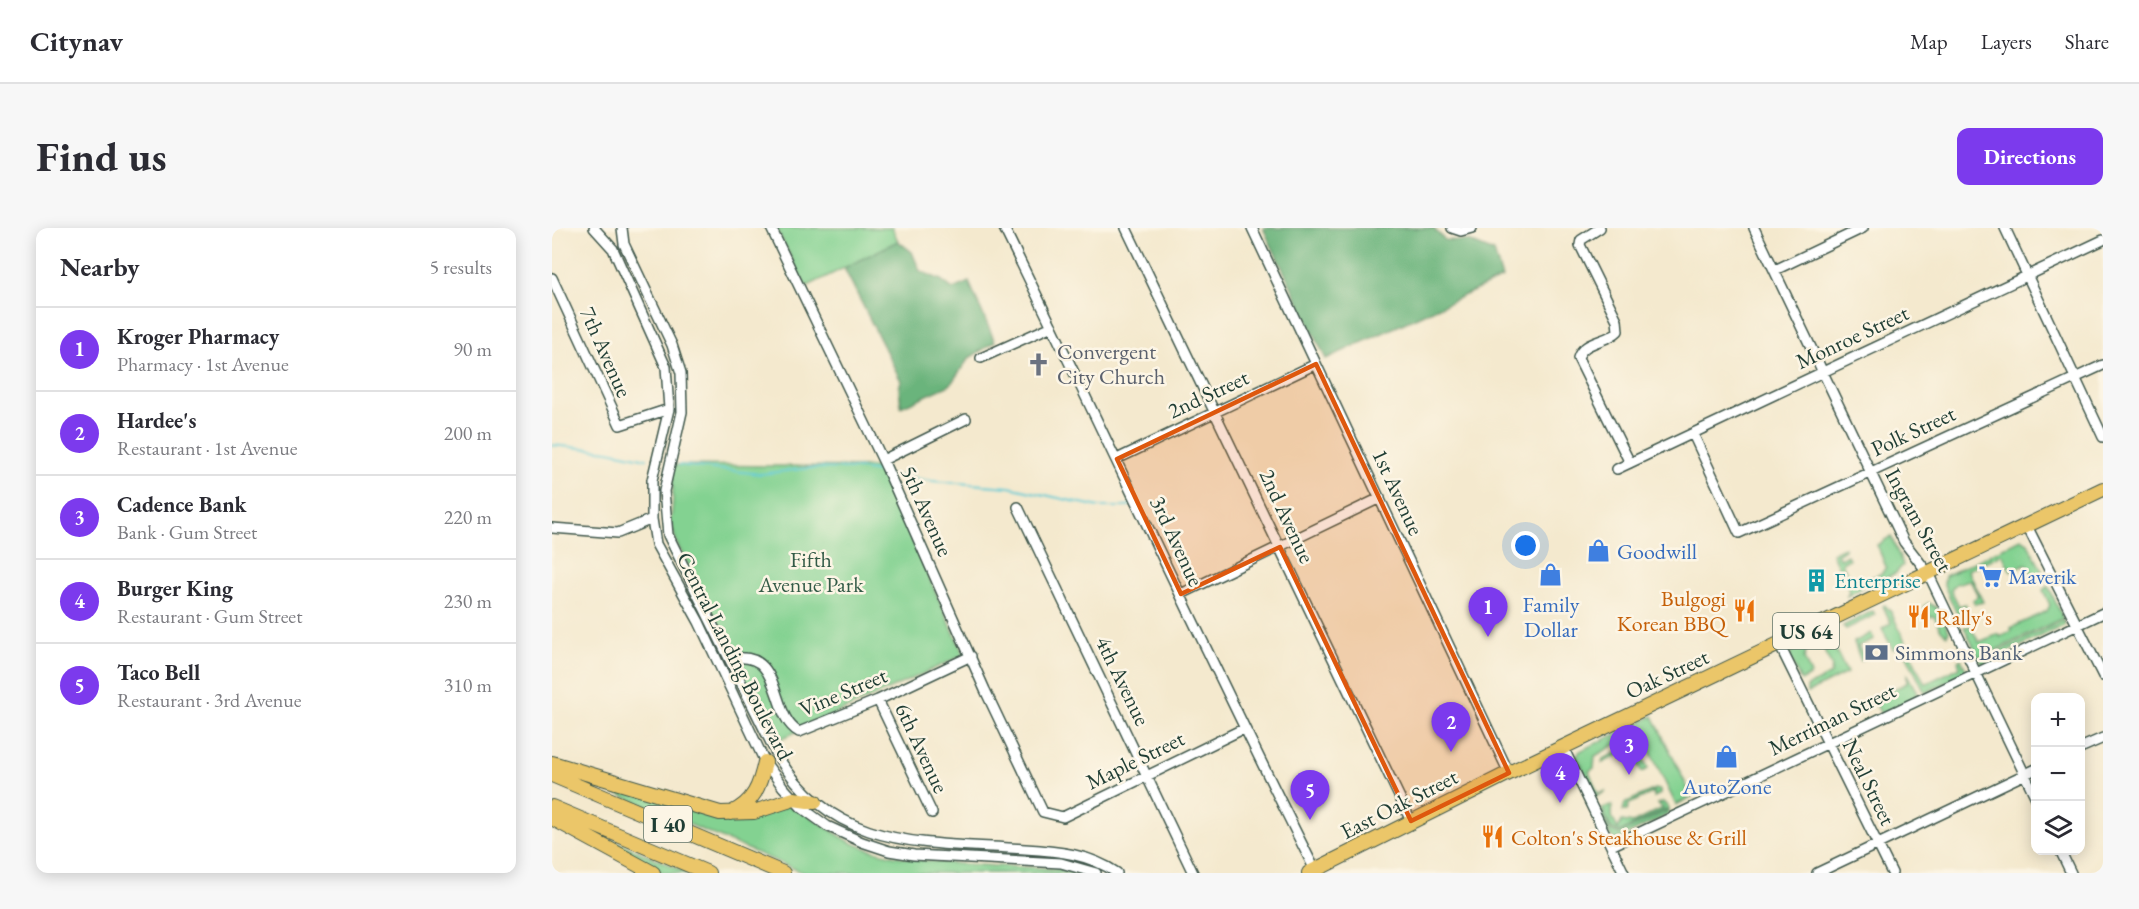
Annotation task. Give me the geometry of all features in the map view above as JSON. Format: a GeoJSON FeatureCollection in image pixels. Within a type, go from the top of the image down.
{"type":"FeatureCollection","features":[{"type":"Feature","properties":{"kind":"highway","name":"Oak Street"},"geometry":{"type":"LineString","coordinates":[[1509,773],[2103,489]]}},
{"type":"Feature","properties":{"kind":"highway"},"geometry":{"type":"LineString","coordinates":[[720,813],[735,811],[752,798],[760,782],[765,762]]}},
{"type":"Feature","properties":{"kind":"highway"},"geometry":{"type":"LineString","coordinates":[[552,763],[720,813],[754,812],[794,800],[815,802]]}},
{"type":"Feature","properties":{"kind":"highway","name":"East Oak Street"},"geometry":{"type":"LineString","coordinates":[[1312,871],[1509,773]]}},
{"type":"Feature","properties":{"kind":"highway","name":"I 40"},"geometry":{"type":"LineString","coordinates":[[552,775],[783,873]]}},
{"type":"Feature","properties":{"kind":"highway","name":"I 40"},"geometry":{"type":"LineString","coordinates":[[552,807],[708,873]]}},
{"type":"Feature","properties":{"kind":"highway"},"geometry":{"type":"LineString","coordinates":[[552,818],[653,873]]}},
{"type":"Feature","properties":{"kind":"street"},"geometry":{"type":"LineString","coordinates":[[596,228],[604,228]]}},
{"type":"Feature","properties":{"kind":"street","name":"Central Landing Boulevard"},"geometry":{"type":"LineString","coordinates":[[596,228],[613,249],[662,356],[668,378],[669,409],[653,474],[652,519],[658,549],[699,622],[765,762],[794,800],[833,830],[889,850],[914,855],[1060,863],[1096,873]]}},
{"type":"Feature","properties":{"kind":"street","name":"Central Landing Boulevard"},"geometry":{"type":"LineString","coordinates":[[622,228],[624,244],[672,345],[681,374],[682,412],[664,491],[668,535],[780,760],[802,790],[843,821],[887,838],[915,843],[1066,853],[1094,860],[1117,873]]}},
{"type":"Feature","properties":{"kind":"street","name":"5th Avenue"},"geometry":{"type":"LineString","coordinates":[[771,228],[891,478],[970,656],[1043,812]]}},
{"type":"Feature","properties":{"kind":"street","name":"3rd Avenue"},"geometry":{"type":"LineString","coordinates":[[1004,228],[1117,459],[1312,871]]}},
{"type":"Feature","properties":{"kind":"street","name":"2nd Avenue"},"geometry":{"type":"LineString","coordinates":[[1126,228],[1411,822]]}},
{"type":"Feature","properties":{"kind":"street","name":"1st Avenue"},"geometry":{"type":"LineString","coordinates":[[1252,228],[1509,773]]}},
{"type":"Feature","properties":{"kind":"street"},"geometry":{"type":"LineString","coordinates":[[1452,228],[1461,231],[1472,228]]}},
{"type":"Feature","properties":{"kind":"street"},"geometry":{"type":"LineString","coordinates":[[1600,228],[1581,240],[1580,245],[1617,320],[1618,331],[1586,346],[1578,358],[1630,463]]}},
{"type":"Feature","properties":{"kind":"street","name":"Ingram Street"},"geometry":{"type":"LineString","coordinates":[[1754,228],[1904,542],[1928,573],[2031,787]]}},
{"type":"Feature","properties":{"kind":"street"},"geometry":{"type":"LineString","coordinates":[[1775,270],[1863,228]]}},
{"type":"Feature","properties":{"kind":"street"},"geometry":{"type":"LineString","coordinates":[[2005,228],[2103,437]]}},
{"type":"Feature","properties":{"kind":"street","name":"Monroe Street"},"geometry":{"type":"LineString","coordinates":[[1617,470],[2103,240]]}},
{"type":"Feature","properties":{"kind":"street","name":"7th Avenue"},"geometry":{"type":"LineString","coordinates":[[552,278],[620,425],[669,409]]}},
{"type":"Feature","properties":{"kind":"street"},"geometry":{"type":"LineString","coordinates":[[981,358],[1052,326]]}},
{"type":"Feature","properties":{"kind":"street","name":"2nd Street"},"geometry":{"type":"LineString","coordinates":[[1117,459],[1317,364]]}},
{"type":"Feature","properties":{"kind":"street","name":"Polk Street"},"geometry":{"type":"LineString","coordinates":[[1693,434],[1739,533],[2103,365]]}},
{"type":"Feature","properties":{"kind":"street"},"geometry":{"type":"LineString","coordinates":[[884,464],[966,419]]}},
{"type":"Feature","properties":{"kind":"street"},"geometry":{"type":"LineString","coordinates":[[1181,594],[1380,498]]}},
{"type":"Feature","properties":{"kind":"street","name":"4th Avenue"},"geometry":{"type":"LineString","coordinates":[[1018,507],[1193,873]]}},
{"type":"Feature","properties":{"kind":"street"},"geometry":{"type":"LineString","coordinates":[[552,528],[618,533],[652,519]]}},
{"type":"Feature","properties":{"kind":"street"},"geometry":{"type":"LineString","coordinates":[[2027,526],[2103,676]]}},
{"type":"Feature","properties":{"kind":"street","name":"Merriman Street"},"geometry":{"type":"LineString","coordinates":[[1611,846],[1975,672],[2103,614]]}},
{"type":"Feature","properties":{"kind":"street","name":"Neal Street"},"geometry":{"type":"LineString","coordinates":[[1779,644],[1892,873]]}},
{"type":"Feature","properties":{"kind":"street","name":"Vine Street"},"geometry":{"type":"LineString","coordinates":[[731,659],[750,658],[762,664],[797,731],[806,730],[878,700],[970,656]]}},
{"type":"Feature","properties":{"kind":"street","name":"6th Avenue"},"geometry":{"type":"LineString","coordinates":[[878,700],[932,813]]}},
{"type":"Feature","properties":{"kind":"street","name":"Maple Street"},"geometry":{"type":"LineString","coordinates":[[1043,812],[1063,818],[1244,729]]}},
{"type":"Feature","properties":{"kind":"street"},"geometry":{"type":"LineString","coordinates":[[2082,747],[2103,738]]}},
{"type":"Feature","properties":{"kind":"street"},"geometry":{"type":"LineString","coordinates":[[1563,747],[1624,873]]}},
{"type":"Feature","properties":{"kind":"street"},"geometry":{"type":"LineString","coordinates":[[1817,873],[2031,771]]}},
{"type":"Feature","properties":{"kind":"street"},"geometry":{"type":"LineString","coordinates":[[2062,855],[2067,872]]}},
{"type":"Feature","properties":{"kind":"highlighted area"},"geometry":{"type":"Polygon","coordinates":[[[1316,364],[1509,773],[1411,821],[1280,547],[1181,594],[1117,459],[1316,364]]]}},
{"type":"Feature","properties":{"kind":"green space"},"geometry":{"type":"Polygon","coordinates":[[[776,228],[892,228],[898,241],[806,287],[776,228]]]}},
{"type":"Feature","properties":{"kind":"green space"},"geometry":{"type":"Polygon","coordinates":[[[1263,228],[1433,228],[1445,240],[1468,241],[1494,252],[1502,278],[1326,359],[1263,228]]]}},
{"type":"Feature","properties":{"kind":"green space"},"geometry":{"type":"Polygon","coordinates":[[[898,241],[912,252],[920,271],[941,280],[953,289],[969,282],[995,342],[969,358],[950,385],[901,407],[899,387],[901,381],[844,268],[898,241]]]}},
{"type":"Feature","properties":{"kind":"green space","name":"Fifth Avenue Park"},"geometry":{"type":"Polygon","coordinates":[[[673,465],[879,467],[964,655],[776,741],[677,544],[670,520],[673,502],[673,465]]]}},
{"type":"Feature","properties":{"kind":"green space"},"geometry":{"type":"Polygon","coordinates":[[[1891,536],[1903,565],[1896,573],[1870,585],[1868,579],[1882,573],[1886,567],[1877,545],[1891,536]]]}},
{"type":"Feature","properties":{"kind":"green space"},"geometry":{"type":"Polygon","coordinates":[[[2021,539],[2028,543],[2043,573],[2034,577],[2027,564],[2011,571],[2002,554],[1968,570],[1983,602],[1975,604],[1973,600],[1978,596],[1970,580],[1956,584],[1951,590],[1959,606],[1965,604],[1967,608],[1957,614],[1944,585],[1945,576],[2021,539]]]}},
{"type":"Feature","properties":{"kind":"green space"},"geometry":{"type":"Polygon","coordinates":[[[1844,547],[1845,549],[1837,554],[1840,559],[1847,555],[1849,559],[1842,563],[1853,585],[1860,582],[1862,588],[1847,596],[1849,591],[1832,553],[1844,547]]]}},
{"type":"Feature","properties":{"kind":"green space"},"geometry":{"type":"Polygon","coordinates":[[[2048,586],[2063,618],[1979,658],[1964,627],[1970,626],[1979,642],[1999,634],[2000,637],[2012,631],[2011,628],[2047,611],[2050,605],[2043,590],[2048,586]]]}},
{"type":"Feature","properties":{"kind":"green space"},"geometry":{"type":"Polygon","coordinates":[[[1929,603],[1937,608],[1949,631],[1947,635],[1941,630],[1934,616],[1930,617],[1924,606],[1929,603]]]}},
{"type":"Feature","properties":{"kind":"green space"},"geometry":{"type":"Polygon","coordinates":[[[1885,605],[1891,612],[1925,684],[1960,667],[1958,661],[1961,659],[1967,672],[1929,691],[1924,691],[1902,646],[1893,649],[1882,629],[1891,623],[1883,606],[1885,605]]]}},
{"type":"Feature","properties":{"kind":"green space"},"geometry":{"type":"Polygon","coordinates":[[[1873,611],[1875,615],[1846,629],[1843,626],[1873,611]]]}},
{"type":"Feature","properties":{"kind":"green space"},"geometry":{"type":"Polygon","coordinates":[[[2064,620],[2065,625],[1982,664],[1980,660],[2064,620]]]}},
{"type":"Feature","properties":{"kind":"green space"},"geometry":{"type":"Polygon","coordinates":[[[1834,630],[1836,636],[1830,639],[1847,673],[1807,693],[1807,687],[1831,674],[1832,667],[1818,637],[1834,630]]]}},
{"type":"Feature","properties":{"kind":"green space"},"geometry":{"type":"Polygon","coordinates":[[[1871,633],[1874,639],[1858,646],[1865,658],[1861,661],[1854,642],[1871,633]]]}},
{"type":"Feature","properties":{"kind":"green space"},"geometry":{"type":"Polygon","coordinates":[[[1810,641],[1804,658],[1811,675],[1801,681],[1790,658],[1791,652],[1810,641]]]}},
{"type":"Feature","properties":{"kind":"green space"},"geometry":{"type":"Polygon","coordinates":[[[1907,675],[1917,692],[1916,697],[1881,714],[1873,699],[1907,683],[1907,675]]]}},
{"type":"Feature","properties":{"kind":"green space"},"geometry":{"type":"Polygon","coordinates":[[[1653,716],[1692,797],[1676,805],[1637,724],[1653,716]]]}},
{"type":"Feature","properties":{"kind":"green space"},"geometry":{"type":"Polygon","coordinates":[[[1626,729],[1629,737],[1595,756],[1594,768],[1589,771],[1598,794],[1606,791],[1596,797],[1576,756],[1580,751],[1626,729]]]}},
{"type":"Feature","properties":{"kind":"green space"},"geometry":{"type":"Polygon","coordinates":[[[1636,744],[1648,769],[1642,772],[1633,755],[1629,757],[1623,753],[1602,763],[1603,759],[1636,744]]]}},
{"type":"Feature","properties":{"kind":"green space"},"geometry":{"type":"Polygon","coordinates":[[[563,771],[722,816],[789,806],[857,845],[904,857],[959,864],[1064,869],[1079,873],[804,873],[563,771]]]}},
{"type":"Feature","properties":{"kind":"green space"},"geometry":{"type":"Polygon","coordinates":[[[1655,789],[1660,790],[1660,794],[1654,797],[1654,792],[1629,804],[1627,811],[1623,811],[1625,803],[1655,789]]]}},
{"type":"Feature","properties":{"kind":"green space"},"geometry":{"type":"Polygon","coordinates":[[[1663,802],[1669,808],[1619,832],[1611,828],[1602,808],[1612,806],[1612,817],[1618,829],[1622,821],[1633,823],[1663,808],[1658,804],[1663,802]]]}},
{"type":"Feature","properties":{"kind":"green space"},"geometry":{"type":"Polygon","coordinates":[[[1669,810],[1669,814],[1616,840],[1610,835],[1600,814],[1601,811],[1610,830],[1619,834],[1669,810]]]}},
{"type":"Feature","properties":{"kind":"green space"},"geometry":{"type":"Polygon","coordinates":[[[610,839],[689,873],[664,873],[608,843],[610,839]]]}},
{"type":"Feature","properties":{"kind":"waterway"},"geometry":{"type":"LineString","coordinates":[[552,445],[609,451],[647,459]]}},
{"type":"Feature","properties":{"kind":"waterway"},"geometry":{"type":"LineString","coordinates":[[679,465],[761,474],[810,468],[861,469],[884,473]]}},
{"type":"Feature","properties":{"kind":"waterway"},"geometry":{"type":"LineString","coordinates":[[893,475],[932,481],[1009,487],[1099,507],[1126,507],[1132,504]]}},
{"type":"Feature","properties":{"kind":"place","name":"Convergent City Church"},"geometry":{"type":"Point","coordinates":[1039,364]}},
{"type":"Feature","properties":{"kind":"place","name":"Goodwill"},"geometry":{"type":"Point","coordinates":[1599,551]}},
{"type":"Feature","properties":{"kind":"place","name":"Family Dollar"},"geometry":{"type":"Point","coordinates":[1551,575]}},
{"type":"Feature","properties":{"kind":"place","name":"Maverik"},"geometry":{"type":"Point","coordinates":[1990,576]}},
{"type":"Feature","properties":{"kind":"place","name":"Enterprise"},"geometry":{"type":"Point","coordinates":[1816,580]}},
{"type":"Feature","properties":{"kind":"place","name":"Bulgogi Korean BBQ"},"geometry":{"type":"Point","coordinates":[1744,611]}},
{"type":"Feature","properties":{"kind":"place","name":"Rally's"},"geometry":{"type":"Point","coordinates":[1918,617]}},
{"type":"Feature","properties":{"kind":"place","name":"Kroger Pharmacy"},"geometry":{"type":"Point","coordinates":[1488,637]}},
{"type":"Feature","properties":{"kind":"place","name":"Simmons Bank"},"geometry":{"type":"Point","coordinates":[1877,652]}},
{"type":"Feature","properties":{"kind":"place","name":"Hardee's"},"geometry":{"type":"Point","coordinates":[1451,752]}},
{"type":"Feature","properties":{"kind":"place","name":"AutoZone"},"geometry":{"type":"Point","coordinates":[1727,757]}},
{"type":"Feature","properties":{"kind":"place","name":"Cadence Bank"},"geometry":{"type":"Point","coordinates":[1629,775]}},
{"type":"Feature","properties":{"kind":"place","name":"Burger King"},"geometry":{"type":"Point","coordinates":[1560,803]}},
{"type":"Feature","properties":{"kind":"place","name":"Taco Bell"},"geometry":{"type":"Point","coordinates":[1310,820]}},
{"type":"Feature","properties":{"kind":"place","name":"Colton's Steakhouse & Grill"},"geometry":{"type":"Point","coordinates":[1493,837]}}]}
